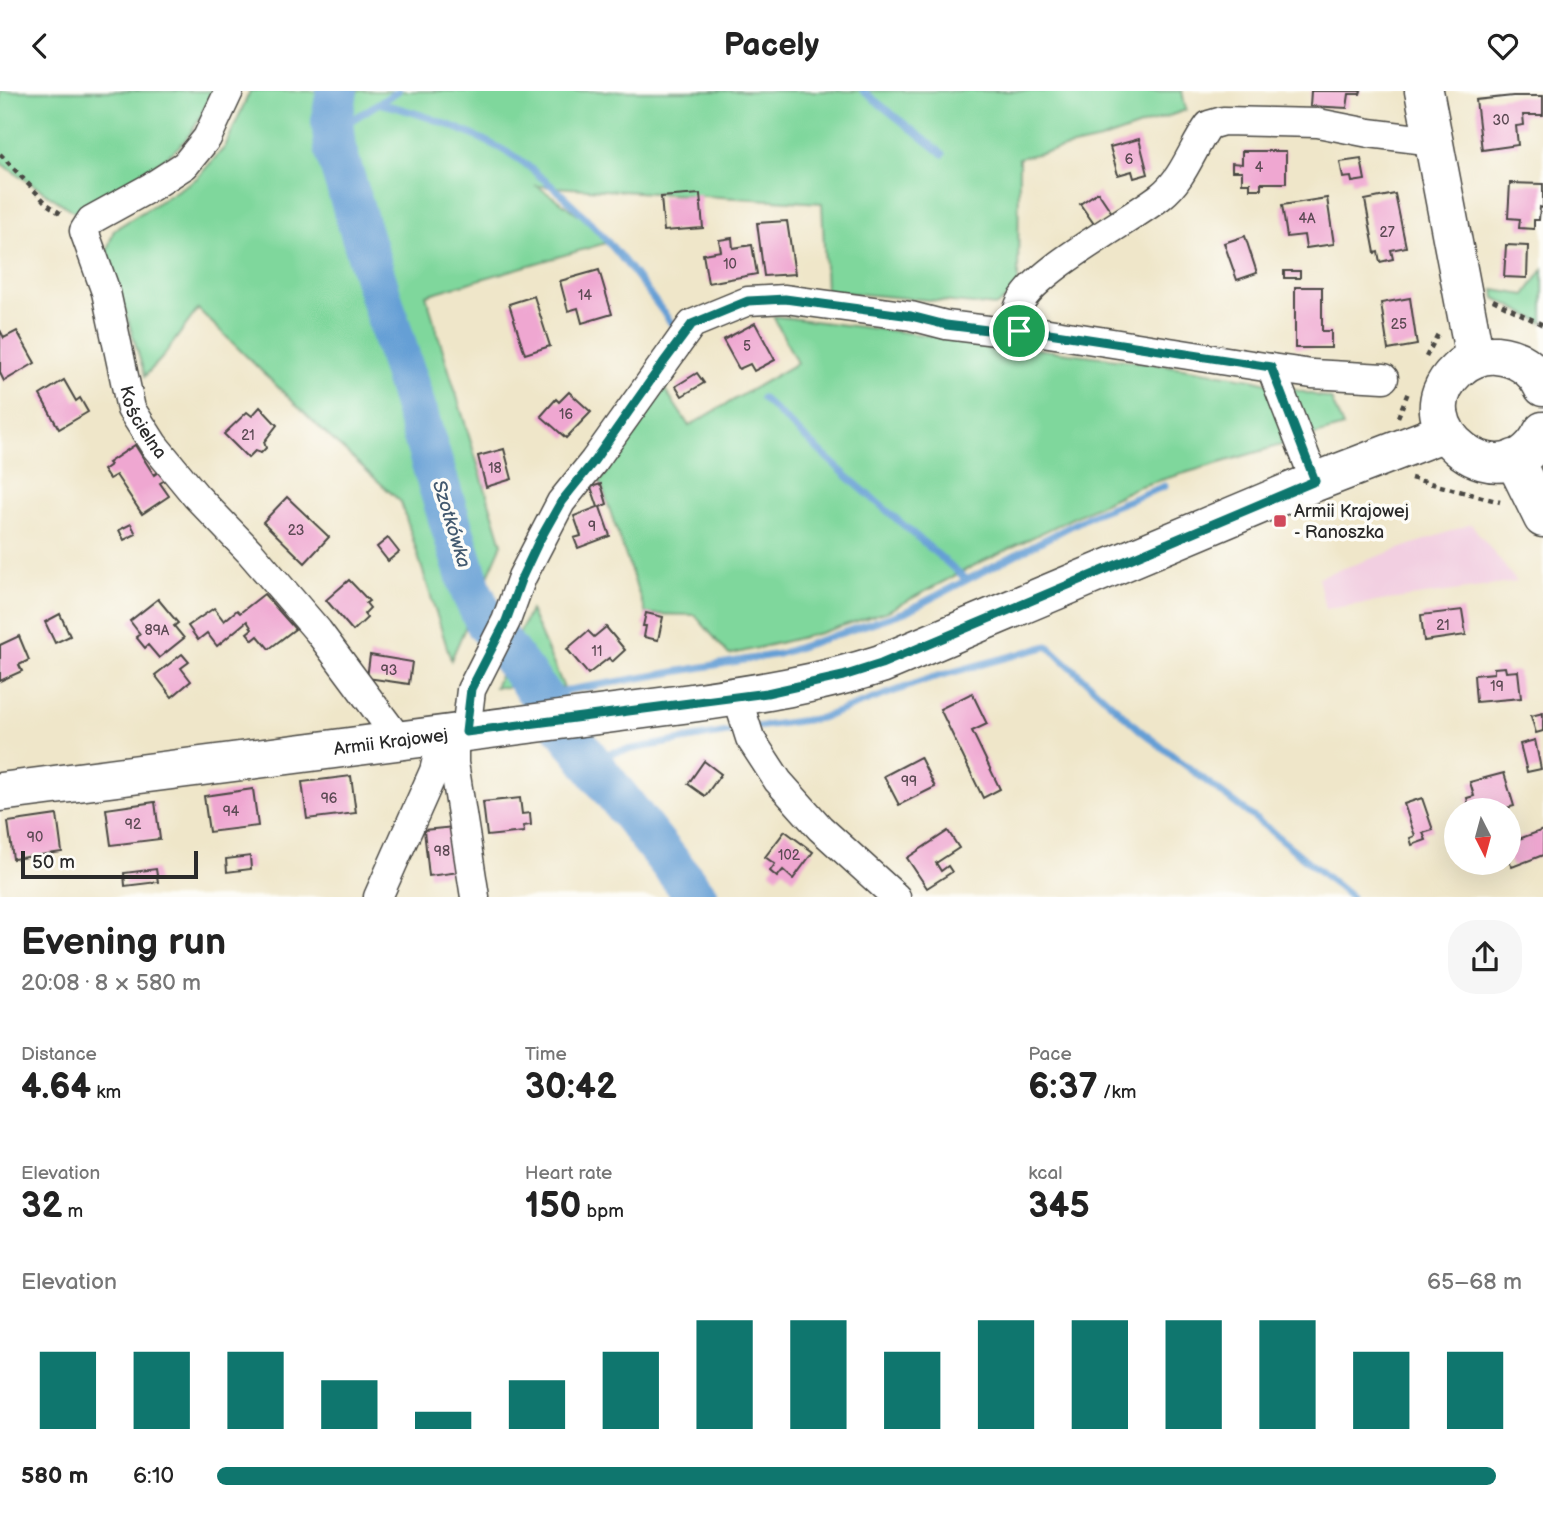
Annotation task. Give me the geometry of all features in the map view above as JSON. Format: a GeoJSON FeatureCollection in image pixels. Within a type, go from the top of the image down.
{"type":"FeatureCollection","features":[{"type":"Feature","properties":{"kind":"street"},"geometry":{"type":"LineString","coordinates":[[85,231],[91,220],[186,165],[207,138],[229,91]]}},
{"type":"Feature","properties":{"kind":"street"},"geometry":{"type":"LineString","coordinates":[[1424,91],[1475,358]]}},
{"type":"Feature","properties":{"kind":"street"},"geometry":{"type":"LineString","coordinates":[[1019,331],[1018,308],[1029,288],[1057,266],[1163,195],[1189,162],[1209,125],[1223,121],[1318,123],[1434,141]]}},
{"type":"Feature","properties":{"kind":"street","name":"Kościelna"},"geometry":{"type":"LineString","coordinates":[[85,231],[106,292],[131,409],[154,445],[196,496],[250,552],[317,631],[399,740]]}},
{"type":"Feature","properties":{"kind":"street"},"geometry":{"type":"LineString","coordinates":[[378,897],[434,771],[454,733],[471,689],[506,621],[522,577],[561,502],[594,461],[692,324],[748,301],[785,299],[911,316],[946,325],[1110,342],[1312,373],[1384,378]]}},
{"type":"Feature","properties":{"kind":"street"},"geometry":{"type":"LineString","coordinates":[[1543,387],[1526,365],[1510,358],[1493,355],[1475,358],[1454,372],[1447,382],[1440,407],[1445,432],[1454,445],[1466,456],[1482,462],[1498,463],[1514,459],[1528,451],[1543,431]]}},
{"type":"Feature","properties":{"kind":"street"},"geometry":{"type":"LineString","coordinates":[[1271,367],[1315,481]]}},
{"type":"Feature","properties":{"kind":"street","name":"Armii Krajowej"},"geometry":{"type":"LineString","coordinates":[[0,792],[737,697],[843,676],[881,664],[1315,481],[1445,432]]}},
{"type":"Feature","properties":{"kind":"street"},"geometry":{"type":"LineString","coordinates":[[1514,459],[1526,511]]}},
{"type":"Feature","properties":{"kind":"street"},"geometry":{"type":"LineString","coordinates":[[737,697],[750,738],[778,781],[820,828],[895,897]]}},
{"type":"Feature","properties":{"kind":"street"},"geometry":{"type":"LineString","coordinates":[[454,733],[454,763],[475,897]]}},
{"type":"Feature","properties":{"kind":"path"},"geometry":{"type":"LineString","coordinates":[[0,153],[47,204],[85,231]]}},
{"type":"Feature","properties":{"kind":"path"},"geometry":{"type":"LineString","coordinates":[[1485,296],[1543,325]]}},
{"type":"Feature","properties":{"kind":"path"},"geometry":{"type":"LineString","coordinates":[[1408,478],[1526,511]]}},
{"type":"Feature","properties":{"kind":"shaded area"},"geometry":{"type":"Polygon","coordinates":[[[1471,524],[1517,582],[1325,609],[1318,577],[1471,524]]]}},
{"type":"Feature","properties":{"kind":"green space"},"geometry":{"type":"Polygon","coordinates":[[[0,91],[212,91],[192,131],[181,145],[163,160],[102,197],[79,215],[0,163],[0,91]]]}},
{"type":"Feature","properties":{"kind":"green space"},"geometry":{"type":"Polygon","coordinates":[[[250,91],[1182,91],[1186,110],[1100,140],[1019,158],[1018,288],[997,306],[826,291],[822,203],[537,186],[584,218],[606,243],[426,295],[502,544],[451,660],[401,502],[323,431],[198,309],[145,376],[107,250],[114,230],[197,178],[225,147],[250,91]]]}},
{"type":"Feature","properties":{"kind":"green space"},"geometry":{"type":"Polygon","coordinates":[[[1543,269],[1543,323],[1495,298],[1494,290],[1525,295],[1543,269]]]}},
{"type":"Feature","properties":{"kind":"green space"},"geometry":{"type":"Polygon","coordinates":[[[773,316],[1164,365],[1252,379],[1331,399],[1343,427],[1137,487],[975,565],[888,611],[820,633],[729,655],[695,615],[646,614],[600,482],[642,423],[660,382],[689,426],[797,363],[773,316]]]}},
{"type":"Feature","properties":{"kind":"green space"},"geometry":{"type":"Polygon","coordinates":[[[530,610],[564,688],[495,687],[530,610]]]}},
{"type":"Feature","properties":{"kind":"building"},"geometry":{"type":"Polygon","coordinates":[[[1311,91],[1361,91],[1360,94],[1349,94],[1347,108],[1310,106],[1311,91]]]}},
{"type":"Feature","properties":{"kind":"building"},"geometry":{"type":"Polygon","coordinates":[[[1543,96],[1543,115],[1523,115],[1524,125],[1516,126],[1518,145],[1482,150],[1476,100],[1543,96]]]}},
{"type":"Feature","properties":{"kind":"building"},"geometry":{"type":"Polygon","coordinates":[[[1139,139],[1148,174],[1134,178],[1132,171],[1118,175],[1110,147],[1139,139]]]}},
{"type":"Feature","properties":{"kind":"building"},"geometry":{"type":"Polygon","coordinates":[[[1242,151],[1286,151],[1286,183],[1261,183],[1261,189],[1250,189],[1250,183],[1242,183],[1242,171],[1232,171],[1232,163],[1242,164],[1242,151]]]}},
{"type":"Feature","properties":{"kind":"building"},"geometry":{"type":"Polygon","coordinates":[[[1361,159],[1365,180],[1352,182],[1351,177],[1343,178],[1340,162],[1361,159]]]}},
{"type":"Feature","properties":{"kind":"building"},"geometry":{"type":"Polygon","coordinates":[[[1510,183],[1543,184],[1543,208],[1540,207],[1539,220],[1534,220],[1534,229],[1519,228],[1520,219],[1508,218],[1510,183]]]}},
{"type":"Feature","properties":{"kind":"building"},"geometry":{"type":"Polygon","coordinates":[[[1098,192],[1112,213],[1094,224],[1080,204],[1098,192]]]}},
{"type":"Feature","properties":{"kind":"building"},"geometry":{"type":"Polygon","coordinates":[[[700,194],[703,228],[664,231],[661,197],[700,194]]]}},
{"type":"Feature","properties":{"kind":"building"},"geometry":{"type":"Polygon","coordinates":[[[1395,194],[1406,247],[1391,250],[1393,259],[1380,262],[1378,252],[1375,253],[1365,200],[1395,194]]]}},
{"type":"Feature","properties":{"kind":"building"},"geometry":{"type":"Polygon","coordinates":[[[1327,198],[1334,244],[1306,248],[1304,235],[1287,237],[1282,205],[1327,198]]]}},
{"type":"Feature","properties":{"kind":"building"},"geometry":{"type":"Polygon","coordinates":[[[787,221],[795,274],[764,276],[757,223],[787,221]]]}},
{"type":"Feature","properties":{"kind":"building"},"geometry":{"type":"Polygon","coordinates":[[[1245,236],[1257,273],[1237,280],[1224,243],[1245,236]]]}},
{"type":"Feature","properties":{"kind":"building"},"geometry":{"type":"Polygon","coordinates":[[[732,238],[733,248],[752,245],[757,274],[708,283],[703,254],[721,251],[719,240],[732,238]]]}},
{"type":"Feature","properties":{"kind":"building"},"geometry":{"type":"Polygon","coordinates":[[[1506,245],[1528,246],[1527,278],[1504,277],[1506,245]]]}},
{"type":"Feature","properties":{"kind":"building"},"geometry":{"type":"Polygon","coordinates":[[[599,270],[612,314],[582,323],[578,308],[568,311],[560,281],[599,270]]]}},
{"type":"Feature","properties":{"kind":"building"},"geometry":{"type":"Polygon","coordinates":[[[1284,271],[1300,271],[1300,278],[1284,278],[1284,271]]]}},
{"type":"Feature","properties":{"kind":"building"},"geometry":{"type":"Polygon","coordinates":[[[1295,287],[1322,287],[1322,331],[1331,331],[1331,348],[1295,348],[1295,287]]]}},
{"type":"Feature","properties":{"kind":"building"},"geometry":{"type":"Polygon","coordinates":[[[534,296],[550,346],[525,354],[509,304],[534,296]]]}},
{"type":"Feature","properties":{"kind":"building"},"geometry":{"type":"Polygon","coordinates":[[[1410,298],[1417,345],[1388,350],[1381,303],[1410,298]]]}},
{"type":"Feature","properties":{"kind":"building"},"geometry":{"type":"Polygon","coordinates":[[[755,323],[775,360],[754,371],[750,364],[739,369],[723,340],[755,323]]]}},
{"type":"Feature","properties":{"kind":"building"},"geometry":{"type":"Polygon","coordinates":[[[0,330],[4,338],[17,331],[35,363],[4,381],[0,373],[0,330]]]}},
{"type":"Feature","properties":{"kind":"building"},"geometry":{"type":"Polygon","coordinates":[[[697,373],[704,383],[682,396],[676,386],[697,373]]]}},
{"type":"Feature","properties":{"kind":"building"},"geometry":{"type":"Polygon","coordinates":[[[64,380],[76,401],[80,398],[88,412],[59,429],[40,395],[64,380]]]}},
{"type":"Feature","properties":{"kind":"building"},"geometry":{"type":"Polygon","coordinates":[[[569,392],[591,412],[566,438],[541,416],[556,399],[559,402],[569,392]]]}},
{"type":"Feature","properties":{"kind":"building"},"geometry":{"type":"Polygon","coordinates":[[[260,407],[277,425],[264,442],[266,448],[261,453],[255,451],[248,458],[224,434],[247,412],[252,416],[260,407]]]}},
{"type":"Feature","properties":{"kind":"building"},"geometry":{"type":"Polygon","coordinates":[[[135,445],[154,475],[161,470],[167,479],[160,483],[169,496],[142,514],[116,475],[109,479],[103,470],[110,465],[108,463],[135,445]]]}},
{"type":"Feature","properties":{"kind":"building"},"geometry":{"type":"Polygon","coordinates":[[[504,449],[512,479],[486,487],[478,456],[504,449]]]}},
{"type":"Feature","properties":{"kind":"building"},"geometry":{"type":"Polygon","coordinates":[[[601,484],[607,504],[600,507],[610,536],[578,548],[574,538],[581,536],[574,516],[598,507],[591,487],[601,484]]]}},
{"type":"Feature","properties":{"kind":"building"},"geometry":{"type":"Polygon","coordinates":[[[287,497],[329,537],[305,563],[263,522],[287,497]]]}},
{"type":"Feature","properties":{"kind":"building"},"geometry":{"type":"Polygon","coordinates":[[[131,524],[136,534],[124,540],[119,530],[131,524]]]}},
{"type":"Feature","properties":{"kind":"building"},"geometry":{"type":"Polygon","coordinates":[[[388,538],[399,552],[388,561],[377,547],[388,538]]]}},
{"type":"Feature","properties":{"kind":"building"},"geometry":{"type":"Polygon","coordinates":[[[349,580],[369,601],[366,603],[370,608],[364,614],[367,618],[353,631],[326,600],[349,580]]]}},
{"type":"Feature","properties":{"kind":"building"},"geometry":{"type":"Polygon","coordinates":[[[264,594],[295,629],[269,649],[258,636],[253,640],[247,633],[252,629],[247,621],[217,646],[207,633],[198,640],[188,626],[214,608],[224,621],[237,610],[240,613],[264,594]]]}},
{"type":"Feature","properties":{"kind":"building"},"geometry":{"type":"Polygon","coordinates":[[[158,599],[178,623],[174,626],[184,638],[159,658],[148,645],[145,648],[136,637],[140,634],[130,621],[158,599]]]}},
{"type":"Feature","properties":{"kind":"building"},"geometry":{"type":"Polygon","coordinates":[[[1462,610],[1466,635],[1424,641],[1421,615],[1462,610]]]}},
{"type":"Feature","properties":{"kind":"building"},"geometry":{"type":"Polygon","coordinates":[[[646,613],[663,617],[658,640],[644,637],[646,613]]]}},
{"type":"Feature","properties":{"kind":"building"},"geometry":{"type":"Polygon","coordinates":[[[60,614],[70,636],[55,643],[45,622],[60,614]]]}},
{"type":"Feature","properties":{"kind":"building"},"geometry":{"type":"Polygon","coordinates":[[[606,627],[625,650],[612,662],[609,658],[588,674],[567,649],[588,631],[594,637],[606,627]]]}},
{"type":"Feature","properties":{"kind":"building"},"geometry":{"type":"Polygon","coordinates":[[[19,636],[29,660],[19,665],[22,671],[0,681],[0,645],[19,636]]]}},
{"type":"Feature","properties":{"kind":"building"},"geometry":{"type":"Polygon","coordinates":[[[182,654],[189,662],[181,668],[191,681],[172,697],[155,675],[182,654]]]}},
{"type":"Feature","properties":{"kind":"building"},"geometry":{"type":"Polygon","coordinates":[[[370,655],[412,662],[409,684],[367,678],[370,655]]]}},
{"type":"Feature","properties":{"kind":"building"},"geometry":{"type":"Polygon","coordinates":[[[1505,667],[1506,672],[1518,671],[1521,698],[1476,702],[1474,675],[1494,673],[1494,668],[1505,667]]]}},
{"type":"Feature","properties":{"kind":"building"},"geometry":{"type":"Polygon","coordinates":[[[972,693],[987,724],[972,731],[1000,789],[983,798],[940,709],[972,693]]]}},
{"type":"Feature","properties":{"kind":"building"},"geometry":{"type":"Polygon","coordinates":[[[1543,713],[1543,731],[1536,733],[1531,716],[1543,713]]]}},
{"type":"Feature","properties":{"kind":"building"},"geometry":{"type":"Polygon","coordinates":[[[1535,740],[1541,769],[1527,772],[1520,744],[1535,740]]]}},
{"type":"Feature","properties":{"kind":"building"},"geometry":{"type":"Polygon","coordinates":[[[920,757],[935,787],[899,805],[884,776],[920,757]]]}},
{"type":"Feature","properties":{"kind":"building"},"geometry":{"type":"Polygon","coordinates":[[[704,761],[721,774],[705,796],[688,784],[704,761]]]}},
{"type":"Feature","properties":{"kind":"building"},"geometry":{"type":"Polygon","coordinates":[[[1504,773],[1512,798],[1467,798],[1474,796],[1470,782],[1504,773]]]}},
{"type":"Feature","properties":{"kind":"building"},"geometry":{"type":"Polygon","coordinates":[[[351,776],[356,813],[307,819],[302,782],[351,776]]]}},
{"type":"Feature","properties":{"kind":"building"},"geometry":{"type":"Polygon","coordinates":[[[253,789],[258,826],[209,832],[204,796],[253,789]]]}},
{"type":"Feature","properties":{"kind":"building"},"geometry":{"type":"Polygon","coordinates":[[[520,798],[522,814],[530,813],[531,825],[523,826],[524,832],[487,836],[483,802],[520,798]]]}},
{"type":"Feature","properties":{"kind":"building"},"geometry":{"type":"Polygon","coordinates":[[[1422,798],[1433,830],[1423,833],[1426,840],[1412,845],[1410,838],[1415,836],[1404,804],[1422,798]]]}},
{"type":"Feature","properties":{"kind":"building"},"geometry":{"type":"Polygon","coordinates":[[[155,802],[160,839],[111,845],[106,809],[155,802]]]}},
{"type":"Feature","properties":{"kind":"building"},"geometry":{"type":"Polygon","coordinates":[[[57,815],[62,852],[13,859],[8,822],[57,815]]]}},
{"type":"Feature","properties":{"kind":"building"},"geometry":{"type":"Polygon","coordinates":[[[454,827],[460,872],[429,876],[424,830],[454,827]]]}},
{"type":"Feature","properties":{"kind":"building"},"geometry":{"type":"Polygon","coordinates":[[[1543,830],[1543,855],[1521,864],[1521,838],[1543,830]]]}},
{"type":"Feature","properties":{"kind":"building"},"geometry":{"type":"Polygon","coordinates":[[[785,831],[813,852],[793,879],[783,870],[777,877],[770,871],[775,864],[765,857],[785,831]]]}},
{"type":"Feature","properties":{"kind":"building"},"geometry":{"type":"Polygon","coordinates":[[[948,831],[959,848],[936,863],[941,871],[948,866],[952,872],[927,888],[907,858],[948,831]]]}},
{"type":"Feature","properties":{"kind":"building"},"geometry":{"type":"Polygon","coordinates":[[[250,856],[251,869],[227,872],[226,859],[250,856]]]}},
{"type":"Feature","properties":{"kind":"building"},"geometry":{"type":"Polygon","coordinates":[[[156,869],[158,882],[125,886],[124,873],[156,869]]]}},
{"type":"Feature","properties":{"kind":"waterway","name":"Szotkówka"},"geometry":{"type":"LineString","coordinates":[[337,91],[332,120],[335,148],[472,593],[487,624],[595,768],[697,897]]}},
{"type":"Feature","properties":{"kind":"waterway"},"geometry":{"type":"LineString","coordinates":[[333,132],[398,91]]}},
{"type":"Feature","properties":{"kind":"waterway"},"geometry":{"type":"LineString","coordinates":[[863,91],[943,154]]}},
{"type":"Feature","properties":{"kind":"waterway"},"geometry":{"type":"LineString","coordinates":[[378,103],[431,118],[502,149],[524,163],[583,214],[631,269],[675,328]]}},
{"type":"Feature","properties":{"kind":"waterway"},"geometry":{"type":"LineString","coordinates":[[762,398],[849,478],[966,579]]}},
{"type":"Feature","properties":{"kind":"waterway"},"geometry":{"type":"LineString","coordinates":[[540,695],[779,654],[905,612],[1094,514],[1165,486]]}},
{"type":"Feature","properties":{"kind":"waterway"},"geometry":{"type":"LineString","coordinates":[[756,727],[821,718],[931,678],[1048,646],[1141,731],[1266,827],[1351,897]]}},
{"type":"Feature","properties":{"kind":"waterway"},"geometry":{"type":"LineString","coordinates":[[587,757],[727,732]]}},
{"type":"Feature","properties":{"kind":"place","name":"Armii Krajowej - Ranoszka"},"geometry":{"type":"Point","coordinates":[1280,521]}},
{"type":"Feature","properties":{"kind":"route"},"geometry":{"type":"LineString","coordinates":[[785,299],[911,316],[946,325],[1019,331],[1036,331],[1271,367],[1315,481],[881,664],[843,676],[767,693],[466,732],[471,689],[506,621],[538,543],[561,502],[594,461],[692,324],[748,301],[785,299]]}}]}
